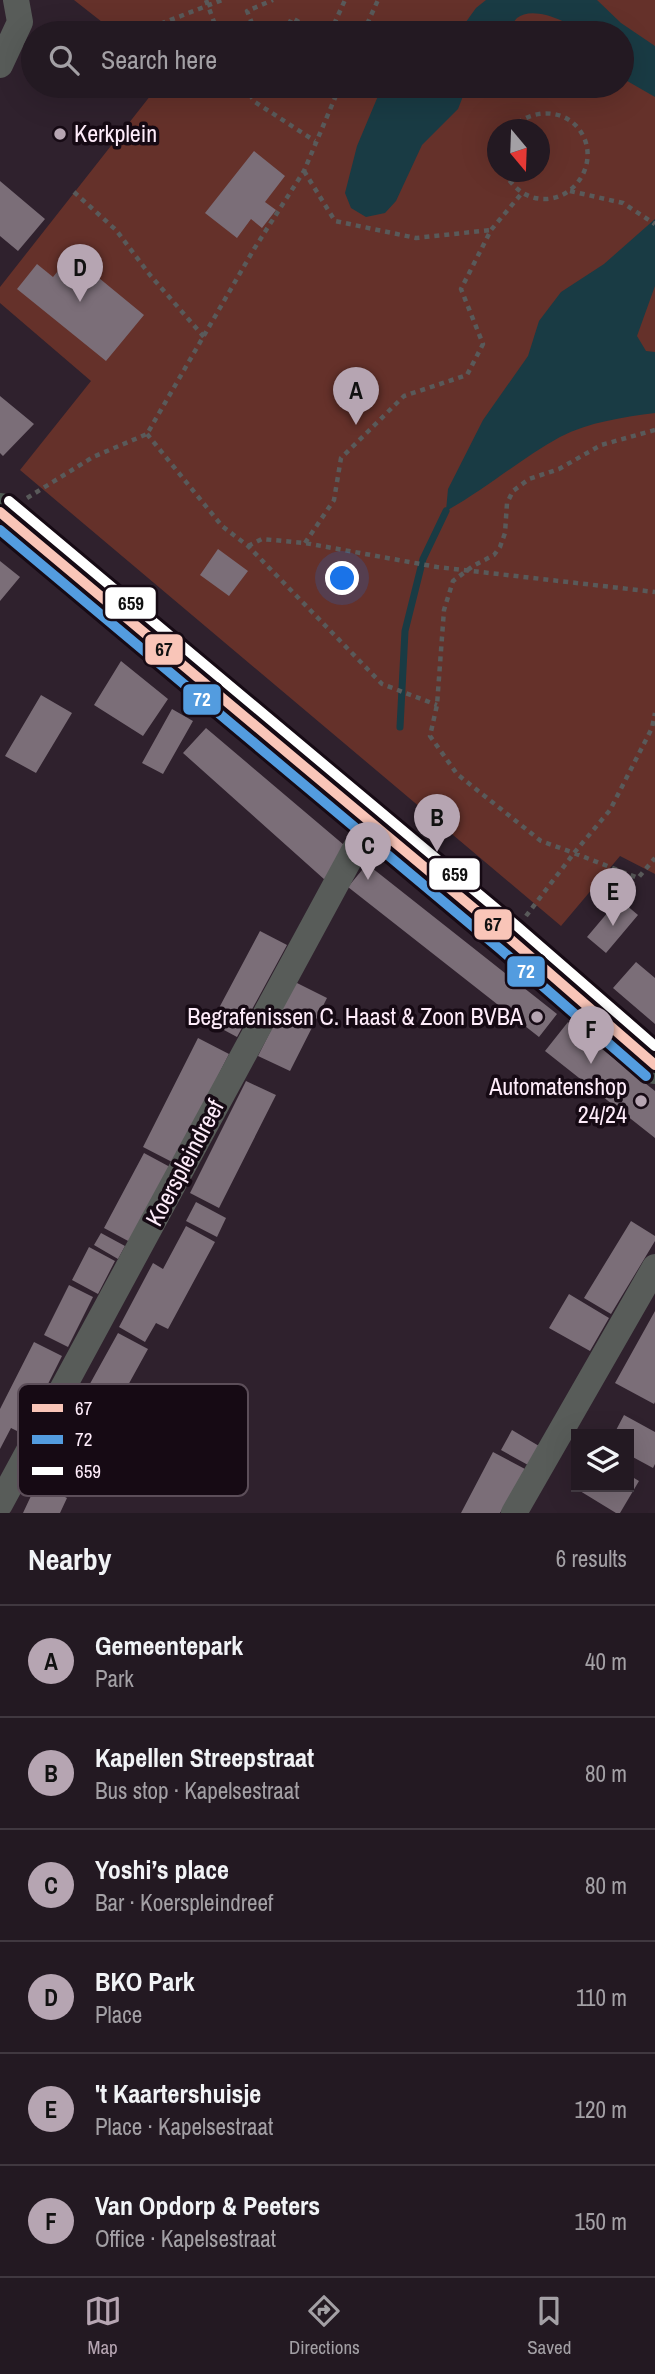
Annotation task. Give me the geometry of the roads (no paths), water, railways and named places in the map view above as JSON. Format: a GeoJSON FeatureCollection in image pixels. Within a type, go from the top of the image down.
{"type":"FeatureCollection","features":[{"type":"Feature","properties":{"kind":"main road"},"geometry":{"type":"LineString","coordinates":[[5,517],[509,938],[655,1065]]}},
{"type":"Feature","properties":{"kind":"street"},"geometry":{"type":"LineString","coordinates":[[0,65],[20,22],[16,0]]}},
{"type":"Feature","properties":{"kind":"street","name":"Koerspleindreef"},"geometry":{"type":"LineString","coordinates":[[65,1384],[371,823]]}},
{"type":"Feature","properties":{"kind":"street"},"geometry":{"type":"LineString","coordinates":[[514,1513],[655,1266]]}},
{"type":"Feature","properties":{"kind":"street","name":"Koerspleindreef"},"geometry":{"type":"LineString","coordinates":[[0,1504],[18,1471]]}},
{"type":"Feature","properties":{"kind":"water"},"geometry":{"type":"Polygon","coordinates":[[[486,0],[597,0],[619,21],[561,21],[532,13],[524,14],[515,21],[467,21],[486,0]]]}},
{"type":"Feature","properties":{"kind":"water"},"geometry":{"type":"Polygon","coordinates":[[[634,32],[655,46],[655,97],[634,85],[634,32]]]}},
{"type":"Feature","properties":{"kind":"water"},"geometry":{"type":"Polygon","coordinates":[[[377,98],[462,98],[458,109],[422,145],[396,201],[385,213],[366,217],[351,208],[345,193],[357,146],[377,98]]]}},
{"type":"Feature","properties":{"kind":"water"},"geometry":{"type":"Polygon","coordinates":[[[655,219],[655,286],[637,336],[646,351],[655,352],[655,413],[595,424],[560,437],[446,511],[448,489],[483,420],[528,356],[539,321],[561,292],[604,264],[655,219]]]}},
{"type":"Feature","properties":{"kind":"waterway"},"geometry":{"type":"LineString","coordinates":[[400,727],[405,631],[423,559],[446,511]]}},
{"type":"Feature","properties":{"kind":"place","name":"Kerkplein"},"geometry":{"type":"Point","coordinates":[60,134]}},
{"type":"Feature","properties":{"kind":"place","name":"BKO Park"},"geometry":{"type":"Point","coordinates":[80,302]}},
{"type":"Feature","properties":{"kind":"place","name":"Gemeentepark"},"geometry":{"type":"Point","coordinates":[356,425]}},
{"type":"Feature","properties":{"kind":"place","name":"Kapellen Streepstraat"},"geometry":{"type":"Point","coordinates":[437,852]}},
{"type":"Feature","properties":{"kind":"place","name":"Yoshi’s place"},"geometry":{"type":"Point","coordinates":[368,880]}},
{"type":"Feature","properties":{"kind":"place","name":"'t Kaartershuisje"},"geometry":{"type":"Point","coordinates":[613,926]}},
{"type":"Feature","properties":{"kind":"place","name":"Begrafenissen C. Haast & Zoon BVBA"},"geometry":{"type":"Point","coordinates":[537,1017]}},
{"type":"Feature","properties":{"kind":"place","name":"Van Opdorp & Peeters"},"geometry":{"type":"Point","coordinates":[591,1064]}},
{"type":"Feature","properties":{"kind":"place","name":"Automatenshop 24/24"},"geometry":{"type":"Point","coordinates":[641,1101]}}]}
